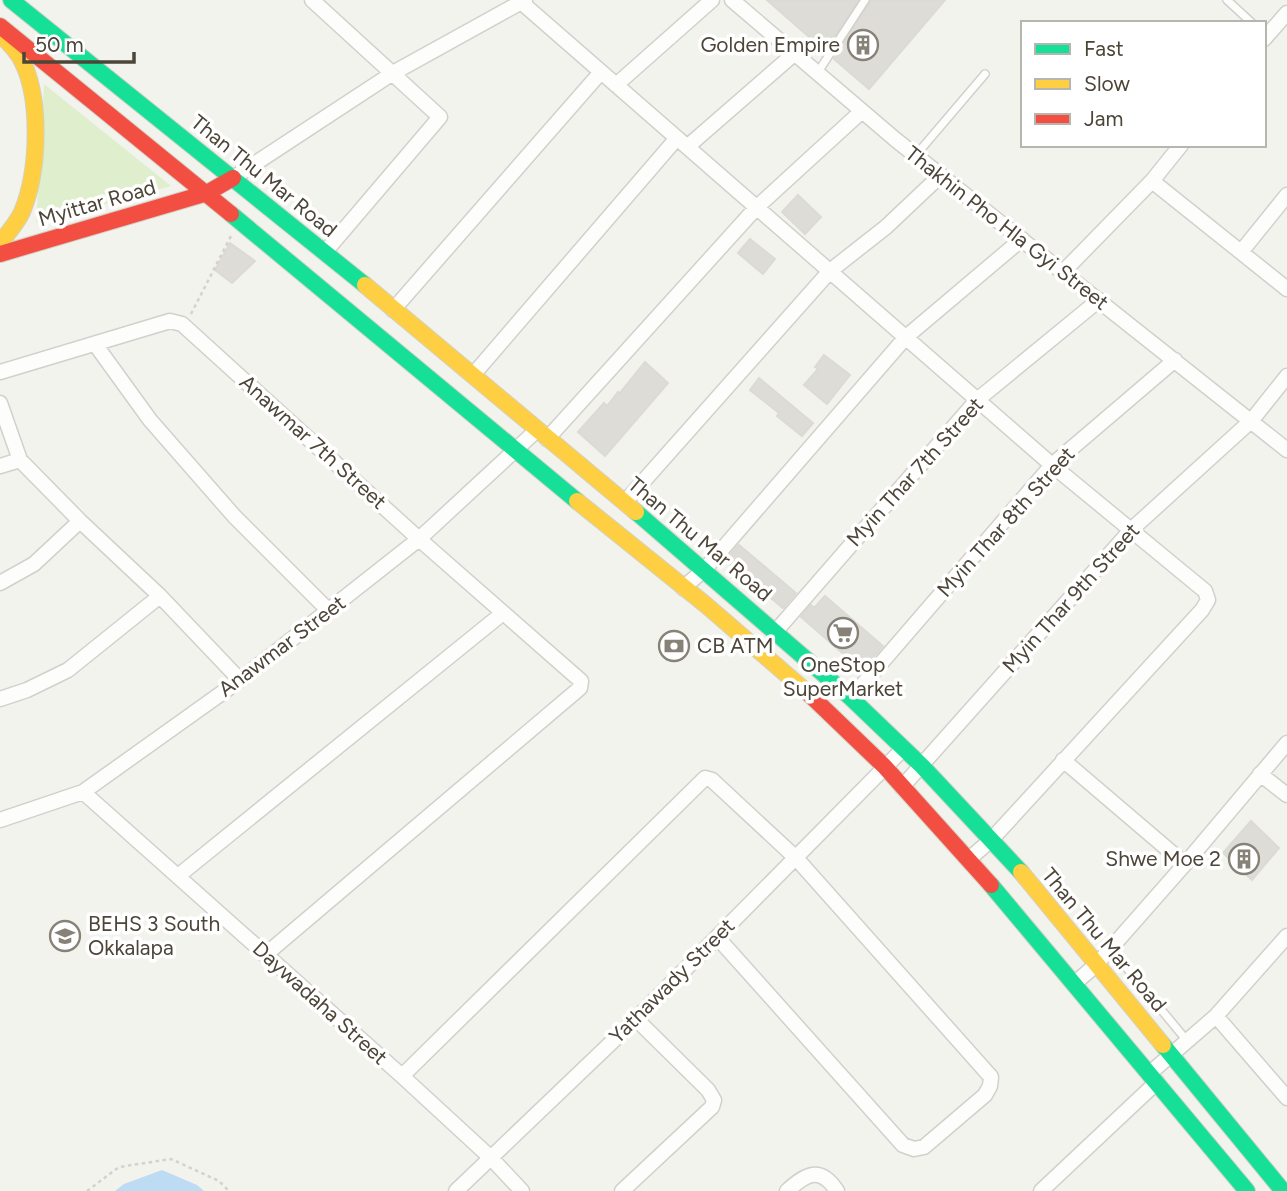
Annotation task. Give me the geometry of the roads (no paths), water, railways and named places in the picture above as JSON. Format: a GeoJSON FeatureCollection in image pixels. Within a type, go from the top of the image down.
{"type":"FeatureCollection","features":[{"type":"Feature","properties":{"kind":"main road","name":"Than Thu Mar Road"},"geometry":{"type":"LineString","coordinates":[[12,0],[473,375],[705,569],[851,698],[922,766],[991,840],[1097,964],[1283,1191]]}},
{"type":"Feature","properties":{"kind":"main road"},"geometry":{"type":"LineString","coordinates":[[0,26],[207,193],[683,588],[834,718],[885,768],[969,859],[1075,983],[1241,1189]]}},
{"type":"Feature","properties":{"kind":"main road"},"geometry":{"type":"LineString","coordinates":[[0,33],[19,57],[32,96],[34,136],[33,175],[22,212],[0,243]]}},
{"type":"Feature","properties":{"kind":"main road","name":"Myittar Road"},"geometry":{"type":"LineString","coordinates":[[0,254],[207,193],[233,178]]}},
{"type":"Feature","properties":{"kind":"main road"},"geometry":{"type":"LineString","coordinates":[[382,340],[398,314]]}},
{"type":"Feature","properties":{"kind":"street"},"geometry":{"type":"LineString","coordinates":[[312,0],[440,115],[440,120],[325,252]]}},
{"type":"Feature","properties":{"kind":"street"},"geometry":{"type":"LineString","coordinates":[[496,0],[508,11]]}},
{"type":"Feature","properties":{"kind":"street"},"geometry":{"type":"LineString","coordinates":[[616,85],[712,0]]}},
{"type":"Feature","properties":{"kind":"street","name":"Thakhin Pho Hla Gyi Street"},"geometry":{"type":"LineString","coordinates":[[732,0],[916,155],[1287,450]]}},
{"type":"Feature","properties":{"kind":"street"},"geometry":{"type":"LineString","coordinates":[[233,178],[393,73],[523,1],[1052,465],[1205,591],[1208,600],[1202,610],[991,840],[969,859]]}},
{"type":"Feature","properties":{"kind":"street"},"geometry":{"type":"LineString","coordinates":[[1266,35],[1287,13]]}},
{"type":"Feature","properties":{"kind":"street"},"geometry":{"type":"LineString","coordinates":[[473,375],[682,143],[795,53]]}},
{"type":"Feature","properties":{"kind":"street"},"geometry":{"type":"LineString","coordinates":[[398,314],[601,72]]}},
{"type":"Feature","properties":{"kind":"street","name":"Anawmar Street"},"geometry":{"type":"LineString","coordinates":[[0,820],[83,792],[240,680],[419,539],[514,450],[542,434],[756,208],[862,111]]}},
{"type":"Feature","properties":{"kind":"street"},"geometry":{"type":"LineString","coordinates":[[1063,272],[1152,181],[1179,147]]}},
{"type":"Feature","properties":{"kind":"street"},"geometry":{"type":"LineString","coordinates":[[625,502],[830,271],[886,227],[941,175]]}},
{"type":"Feature","properties":{"kind":"street"},"geometry":{"type":"LineString","coordinates":[[1152,181],[1287,289]]}},
{"type":"Feature","properties":{"kind":"street"},"geometry":{"type":"LineString","coordinates":[[1241,252],[1287,195]]}},
{"type":"Feature","properties":{"kind":"street"},"geometry":{"type":"LineString","coordinates":[[683,588],[705,569],[906,337],[1022,239]]}},
{"type":"Feature","properties":{"kind":"street","name":"Myin Thar 7th Street"},"geometry":{"type":"LineString","coordinates":[[776,631],[977,400],[1099,300]]}},
{"type":"Feature","properties":{"kind":"street","name":"Anawmar 7th Street"},"geometry":{"type":"LineString","coordinates":[[95,344],[170,321],[185,326],[419,539],[581,681],[580,688],[265,955]]}},
{"type":"Feature","properties":{"kind":"street"},"geometry":{"type":"LineString","coordinates":[[0,372],[95,344],[150,421],[234,516],[329,611]]}},
{"type":"Feature","properties":{"kind":"street","name":"Myin Thar 8th Street"},"geometry":{"type":"LineString","coordinates":[[851,698],[1052,465],[1175,360]]}},
{"type":"Feature","properties":{"kind":"street","name":"Myin Thar 9th Street"},"geometry":{"type":"LineString","coordinates":[[902,787],[1132,529],[1252,420],[1287,376]]}},
{"type":"Feature","properties":{"kind":"street"},"geometry":{"type":"LineString","coordinates":[[0,403],[20,460],[79,521],[160,596],[240,680]]}},
{"type":"Feature","properties":{"kind":"street"},"geometry":{"type":"LineString","coordinates":[[0,467],[20,460]]}},
{"type":"Feature","properties":{"kind":"street"},"geometry":{"type":"LineString","coordinates":[[0,583],[34,564],[79,521]]}},
{"type":"Feature","properties":{"kind":"street"},"geometry":{"type":"LineString","coordinates":[[0,699],[27,690],[68,670],[160,596]]}},
{"type":"Feature","properties":{"kind":"street"},"geometry":{"type":"LineString","coordinates":[[178,876],[503,613]]}},
{"type":"Feature","properties":{"kind":"street"},"geometry":{"type":"LineString","coordinates":[[1075,983],[1097,964],[1287,743]]}},
{"type":"Feature","properties":{"kind":"street","name":"Yathawady Street"},"geometry":{"type":"LineString","coordinates":[[456,1191],[636,1019],[903,749]]}},
{"type":"Feature","properties":{"kind":"street"},"geometry":{"type":"LineString","coordinates":[[1063,761],[1185,864]]}},
{"type":"Feature","properties":{"kind":"street"},"geometry":{"type":"LineString","coordinates":[[1260,774],[1287,795]]}},
{"type":"Feature","properties":{"kind":"street"},"geometry":{"type":"LineString","coordinates":[[402,1076],[705,778],[712,780],[796,858],[991,1077],[990,1086],[985,1094],[924,1147],[914,1149],[903,1144],[717,937]]}},
{"type":"Feature","properties":{"kind":"street","name":"Daywadaha Street"},"geometry":{"type":"LineString","coordinates":[[83,792],[402,1076],[491,1158],[522,1191]]}},
{"type":"Feature","properties":{"kind":"street"},"geometry":{"type":"LineString","coordinates":[[1041,1191],[1173,1056],[1216,1017],[1287,936]]}},
{"type":"Feature","properties":{"kind":"street"},"geometry":{"type":"LineString","coordinates":[[1216,1017],[1287,1098]]}},
{"type":"Feature","properties":{"kind":"street"},"geometry":{"type":"LineString","coordinates":[[622,1191],[712,1107],[714,1100],[708,1090],[636,1019]]}},
{"type":"Feature","properties":{"kind":"street"},"geometry":{"type":"LineString","coordinates":[[1241,1189],[1263,1166]]}},
{"type":"Feature","properties":{"kind":"street"},"geometry":{"type":"LineString","coordinates":[[787,1191],[801,1179],[818,1174],[837,1191]]}},
{"type":"Feature","properties":{"kind":"lane"},"geometry":{"type":"LineString","coordinates":[[818,72],[865,0]]}},
{"type":"Feature","properties":{"kind":"lane"},"geometry":{"type":"LineString","coordinates":[[1227,0],[1250,21]]}},
{"type":"Feature","properties":{"kind":"lane"},"geometry":{"type":"LineString","coordinates":[[916,155],[985,74]]}},
{"type":"Feature","properties":{"kind":"lane"},"geometry":{"type":"LineString","coordinates":[[1111,948],[1188,1042]]}},
{"type":"Feature","properties":{"kind":"water"},"geometry":{"type":"Polygon","coordinates":[[[162,1170],[197,1185],[204,1191],[115,1191],[124,1184],[162,1170]]]}},
{"type":"Feature","properties":{"kind":"place","name":"Golden Empire"},"geometry":{"type":"Point","coordinates":[863,45]}},
{"type":"Feature","properties":{"kind":"place","name":"OneStop SuperMarket"},"geometry":{"type":"Point","coordinates":[843,633]}},
{"type":"Feature","properties":{"kind":"place","name":"CB ATM"},"geometry":{"type":"Point","coordinates":[674,646]}},
{"type":"Feature","properties":{"kind":"place","name":"Shwe Moe 2"},"geometry":{"type":"Point","coordinates":[1244,859]}},
{"type":"Feature","properties":{"kind":"place","name":"BEHS 3 South Okkalapa"},"geometry":{"type":"Point","coordinates":[65,936]}}]}
